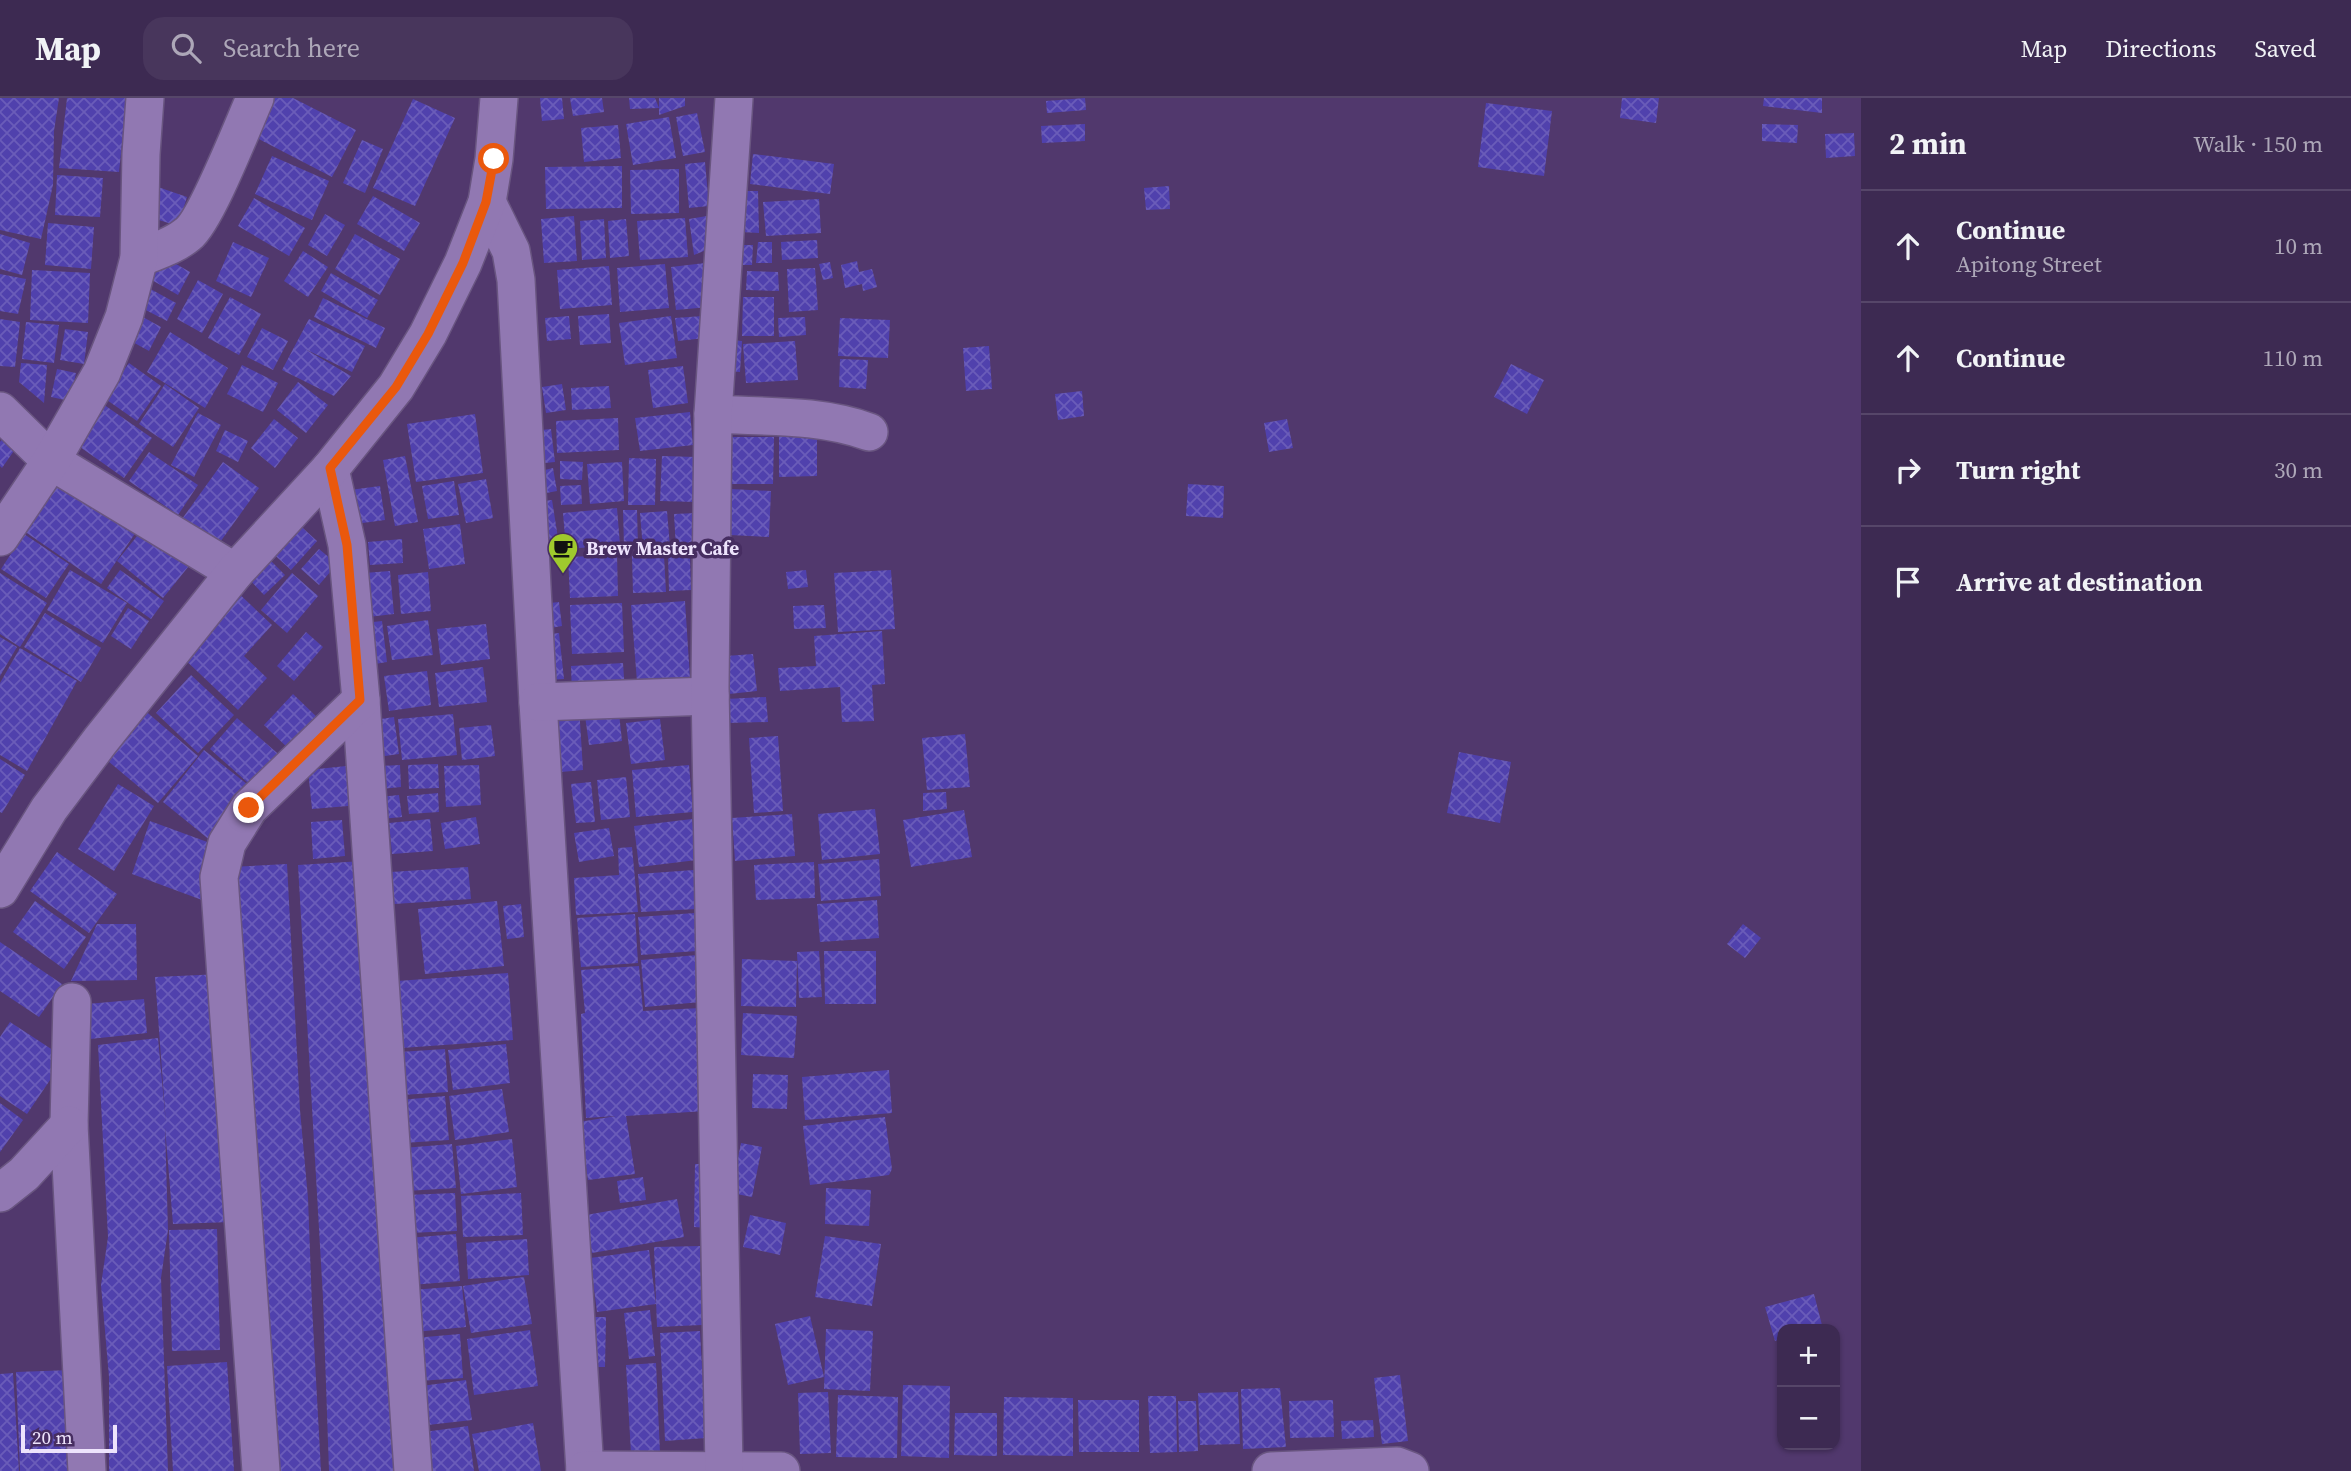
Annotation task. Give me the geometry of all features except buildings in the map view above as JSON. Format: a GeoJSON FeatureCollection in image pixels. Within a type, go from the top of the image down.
{"type":"FeatureCollection","features":[{"type":"Feature","properties":{"kind":"street"},"geometry":{"type":"LineString","coordinates":[[0,537],[51,461],[102,372],[124,317],[139,258],[145,98]]}},
{"type":"Feature","properties":{"kind":"street"},"geometry":{"type":"LineString","coordinates":[[139,258],[171,245],[190,233],[206,207],[255,98]]}},
{"type":"Feature","properties":{"kind":"street"},"geometry":{"type":"LineString","coordinates":[[0,889],[49,809],[235,572],[330,468],[396,387],[428,334],[463,263],[486,202],[494,159],[499,98]]}},
{"type":"Feature","properties":{"kind":"street"},"geometry":{"type":"LineString","coordinates":[[724,1470],[710,696],[713,414],[734,98]]}},
{"type":"Feature","properties":{"kind":"street"},"geometry":{"type":"LineString","coordinates":[[486,202],[511,251],[516,280],[538,702],[585,1470],[781,1471]]}},
{"type":"Feature","properties":{"kind":"street"},"geometry":{"type":"LineString","coordinates":[[0,411],[51,461],[235,572]]}},
{"type":"Feature","properties":{"kind":"street"},"geometry":{"type":"LineString","coordinates":[[713,414],[806,419],[869,432]]}},
{"type":"Feature","properties":{"kind":"street"},"geometry":{"type":"LineString","coordinates":[[330,468],[347,545],[360,700],[413,1471]]}},
{"type":"Feature","properties":{"kind":"street"},"geometry":{"type":"LineString","coordinates":[[538,702],[710,696]]}},
{"type":"Feature","properties":{"kind":"street"},"geometry":{"type":"LineString","coordinates":[[261,1471],[219,877],[227,843],[249,808],[360,700]]}},
{"type":"Feature","properties":{"kind":"street"},"geometry":{"type":"LineString","coordinates":[[72,1002],[69,1125],[87,1471]]}},
{"type":"Feature","properties":{"kind":"street"},"geometry":{"type":"LineString","coordinates":[[0,1194],[24,1174],[69,1125]]}},
{"type":"Feature","properties":{"kind":"street"},"geometry":{"type":"LineString","coordinates":[[1271,1471],[1397,1466],[1410,1471]]}},
{"type":"Feature","properties":{"kind":"place","name":"Brew Master Cafe"},"geometry":{"type":"Point","coordinates":[563,575]}},
{"type":"Feature","properties":{"kind":"route"},"geometry":{"type":"LineString","coordinates":[[249,808],[360,700],[347,545],[330,468],[396,387],[428,334],[463,263],[486,202],[494,159]]}}]}
